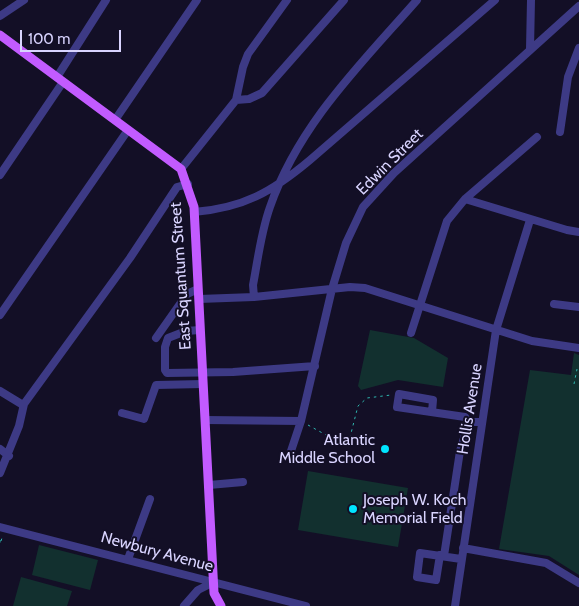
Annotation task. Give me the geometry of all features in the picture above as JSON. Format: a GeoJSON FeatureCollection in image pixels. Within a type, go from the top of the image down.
{"type":"FeatureCollection","features":[{"type":"Feature","properties":{"kind":"main road","name":"East Squantum Street"},"geometry":{"type":"LineString","coordinates":[[0,34],[181,169],[188,184],[194,212],[214,593],[221,606]]}},
{"type":"Feature","properties":{"kind":"street"},"geometry":{"type":"LineString","coordinates":[[0,16],[24,0]]}},
{"type":"Feature","properties":{"kind":"street"},"geometry":{"type":"LineString","coordinates":[[0,175],[60,80],[106,0]]}},
{"type":"Feature","properties":{"kind":"street"},"geometry":{"type":"LineString","coordinates":[[115,120],[197,0]]}},
{"type":"Feature","properties":{"kind":"street"},"geometry":{"type":"LineString","coordinates":[[181,169],[236,100],[243,67],[248,54],[287,0]]}},
{"type":"Feature","properties":{"kind":"street"},"geometry":{"type":"LineString","coordinates":[[236,100],[249,99],[262,93],[344,0]]}},
{"type":"Feature","properties":{"kind":"street"},"geometry":{"type":"LineString","coordinates":[[254,297],[253,285],[264,226],[279,183],[296,148],[323,108],[417,0]]}},
{"type":"Feature","properties":{"kind":"street"},"geometry":{"type":"LineString","coordinates":[[194,212],[238,205],[279,183],[310,160],[495,0]]}},
{"type":"Feature","properties":{"kind":"street"},"geometry":{"type":"LineString","coordinates":[[530,49],[532,0]]}},
{"type":"Feature","properties":{"kind":"street","name":"Edwin Street"},"geometry":{"type":"LineString","coordinates":[[291,451],[315,366],[332,289],[346,243],[363,207],[394,173],[579,6]]}},
{"type":"Feature","properties":{"kind":"street"},"geometry":{"type":"LineString","coordinates":[[560,132],[568,77],[576,66],[579,48]]}},
{"type":"Feature","properties":{"kind":"street"},"geometry":{"type":"LineString","coordinates":[[0,315],[128,130]]}},
{"type":"Feature","properties":{"kind":"street"},"geometry":{"type":"LineString","coordinates":[[411,333],[447,221],[465,199],[537,138]]}},
{"type":"Feature","properties":{"kind":"street"},"geometry":{"type":"LineString","coordinates":[[0,474],[9,456],[24,405],[130,258],[177,188],[188,184]]}},
{"type":"Feature","properties":{"kind":"street"},"geometry":{"type":"LineString","coordinates":[[465,199],[530,220],[579,232]]}},
{"type":"Feature","properties":{"kind":"street","name":"Hollis Avenue"},"geometry":{"type":"LineString","coordinates":[[455,606],[496,330],[530,220]]}},
{"type":"Feature","properties":{"kind":"street"},"geometry":{"type":"LineString","coordinates":[[199,300],[254,297],[350,287],[365,288],[532,341],[579,348]]}},
{"type":"Feature","properties":{"kind":"street"},"geometry":{"type":"LineString","coordinates":[[156,338],[187,294],[198,289]]}},
{"type":"Feature","properties":{"kind":"street"},"geometry":{"type":"LineString","coordinates":[[554,304],[579,307]]}},
{"type":"Feature","properties":{"kind":"street"},"geometry":{"type":"LineString","coordinates":[[200,330],[186,331],[168,338],[165,347],[165,370],[170,373],[315,366]]}},
{"type":"Feature","properties":{"kind":"street"},"geometry":{"type":"LineString","coordinates":[[122,413],[144,419],[156,385],[203,384]]}},
{"type":"Feature","properties":{"kind":"street"},"geometry":{"type":"LineString","coordinates":[[0,391],[24,405]]}},
{"type":"Feature","properties":{"kind":"street"},"geometry":{"type":"LineString","coordinates":[[432,412],[433,400],[399,394],[398,407],[465,417],[469,422]]}},
{"type":"Feature","properties":{"kind":"street"},"geometry":{"type":"LineString","coordinates":[[205,420],[301,421]]}},
{"type":"Feature","properties":{"kind":"street"},"geometry":{"type":"LineString","coordinates":[[469,422],[482,422]]}},
{"type":"Feature","properties":{"kind":"street"},"geometry":{"type":"LineString","coordinates":[[462,559],[442,556],[460,451],[469,422]]}},
{"type":"Feature","properties":{"kind":"street"},"geometry":{"type":"LineString","coordinates":[[0,449],[9,456]]}},
{"type":"Feature","properties":{"kind":"street"},"geometry":{"type":"LineString","coordinates":[[209,485],[243,482]]}},
{"type":"Feature","properties":{"kind":"street"},"geometry":{"type":"LineString","coordinates":[[128,559],[150,499]]}},
{"type":"Feature","properties":{"kind":"street","name":"Newbury Avenue"},"geometry":{"type":"LineString","coordinates":[[2,530],[128,559],[306,606]]}},
{"type":"Feature","properties":{"kind":"street"},"geometry":{"type":"LineString","coordinates":[[463,548],[546,563],[579,583]]}},
{"type":"Feature","properties":{"kind":"street"},"geometry":{"type":"LineString","coordinates":[[184,606],[198,590],[214,582]]}},
{"type":"Feature","properties":{"kind":"path"},"geometry":{"type":"LineString","coordinates":[[574,384],[576,369]]}},
{"type":"Feature","properties":{"kind":"path"},"geometry":{"type":"LineString","coordinates":[[301,421],[348,445],[358,406],[368,398],[399,394]]}},
{"type":"Feature","properties":{"kind":"path"},"geometry":{"type":"LineString","coordinates":[[0,546],[2,530]]}},
{"type":"Feature","properties":{"kind":"green space"},"geometry":{"type":"Polygon","coordinates":[[[370,330],[414,338],[448,358],[443,387],[398,380],[361,390],[358,386],[370,330]]]}},
{"type":"Feature","properties":{"kind":"green space"},"geometry":{"type":"Polygon","coordinates":[[[574,353],[579,355],[579,575],[549,556],[499,549],[530,370],[571,375],[574,353]]]}},
{"type":"Feature","properties":{"kind":"green space","name":"Joseph W. Koch Memorial Field"},"geometry":{"type":"Polygon","coordinates":[[[308,471],[408,488],[398,547],[298,530],[308,471]]]}},
{"type":"Feature","properties":{"kind":"green space"},"geometry":{"type":"Polygon","coordinates":[[[39,545],[98,560],[90,590],[32,575],[39,545]]]}},
{"type":"Feature","properties":{"kind":"green space"},"geometry":{"type":"Polygon","coordinates":[[[21,577],[72,591],[67,606],[13,606],[21,577]]]}},
{"type":"Feature","properties":{"kind":"place","name":"Atlantic Middle School"},"geometry":{"type":"Point","coordinates":[385,449]}},
{"type":"Feature","properties":{"kind":"place","name":"Joseph W. Koch Memorial Field"},"geometry":{"type":"Point","coordinates":[353,509]}}]}
